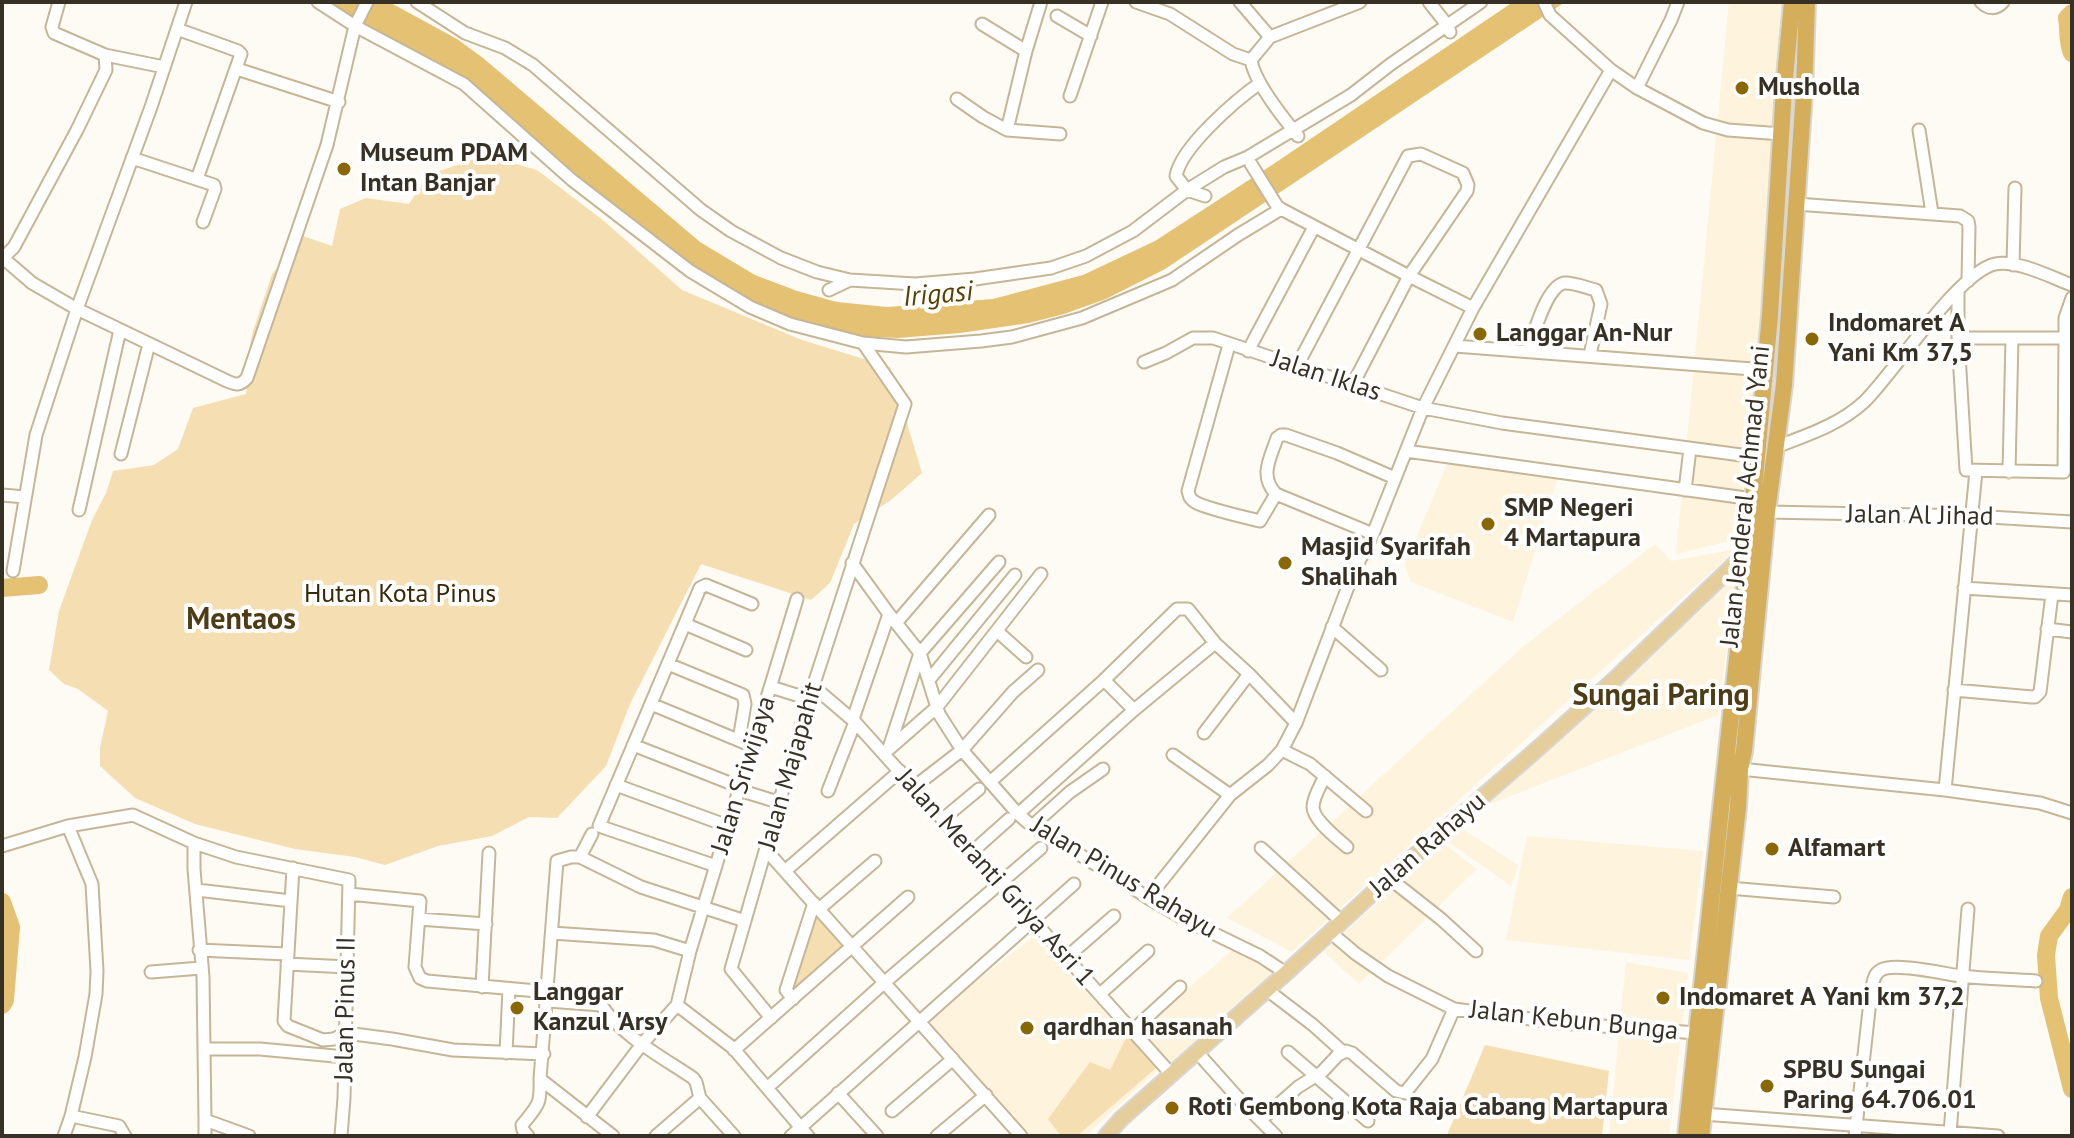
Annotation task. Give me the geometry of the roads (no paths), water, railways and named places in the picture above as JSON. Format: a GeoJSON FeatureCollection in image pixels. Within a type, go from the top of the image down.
{"type":"FeatureCollection","features":[{"type":"Feature","properties":{"kind":"highway","name":"Jalan Jenderal Achmad Yani"},"geometry":{"type":"LineString","coordinates":[[1744,666],[1748,551],[1770,315],[1792,2]]}},
{"type":"Feature","properties":{"kind":"highway","name":"Jalan Jenderal Achmad Yani"},"geometry":{"type":"LineString","coordinates":[[1686,1136],[1744,666],[1776,447],[1789,316],[1807,2]]}},
{"type":"Feature","properties":{"kind":"highway"},"geometry":{"type":"LineString","coordinates":[[1770,315],[1789,316]]}},
{"type":"Feature","properties":{"kind":"highway"},"geometry":{"type":"LineString","coordinates":[[1767,350],[1786,352]]}},
{"type":"Feature","properties":{"kind":"highway","name":"Jalan Jenderal Achmad Yani"},"geometry":{"type":"LineString","coordinates":[[1701,1136],[1744,751],[1741,696]]}},
{"type":"Feature","properties":{"kind":"main road","name":"Jalan Rahayu"},"geometry":{"type":"LineString","coordinates":[[1106,1136],[1121,1119],[1389,878],[1615,679],[1748,551]]}},
{"type":"Feature","properties":{"kind":"street"},"geometry":{"type":"LineString","coordinates":[[59,2],[52,27],[54,33],[105,55],[164,67]]}},
{"type":"Feature","properties":{"kind":"street"},"geometry":{"type":"LineString","coordinates":[[13,571],[36,435],[77,309],[186,2]]}},
{"type":"Feature","properties":{"kind":"street"},"geometry":{"type":"LineString","coordinates":[[318,2],[464,84],[572,180],[690,271],[750,307],[790,324],[863,343],[906,347],[981,341],[1030,333],[1082,318],[1172,280],[1279,207]]}},
{"type":"Feature","properties":{"kind":"street"},"geometry":{"type":"LineString","coordinates":[[105,55],[106,70],[77,130],[14,247],[3,258],[32,283],[77,309],[235,385],[242,384],[247,378],[327,145],[356,22],[367,2]]}},
{"type":"Feature","properties":{"kind":"street"},"geometry":{"type":"LineString","coordinates":[[417,2],[465,33],[505,48],[533,65],[701,210],[731,231],[781,258],[817,272],[850,280],[915,284],[1051,268],[1086,256],[1133,231],[1187,190],[1224,167],[1296,133],[1391,64],[1449,29],[1481,2]]}},
{"type":"Feature","properties":{"kind":"street"},"geometry":{"type":"LineString","coordinates":[[1007,130],[1041,2]]}},
{"type":"Feature","properties":{"kind":"street"},"geometry":{"type":"LineString","coordinates":[[1070,96],[1102,2]]}},
{"type":"Feature","properties":{"kind":"street"},"geometry":{"type":"LineString","coordinates":[[1136,2],[1170,14],[1233,54],[1251,60]]}},
{"type":"Feature","properties":{"kind":"street"},"geometry":{"type":"LineString","coordinates":[[1240,2],[1270,37]]}},
{"type":"Feature","properties":{"kind":"street"},"geometry":{"type":"LineString","coordinates":[[1296,133],[1260,83],[1251,60],[1270,37],[1360,2]]}},
{"type":"Feature","properties":{"kind":"street"},"geometry":{"type":"LineString","coordinates":[[1429,2],[1449,29]]}},
{"type":"Feature","properties":{"kind":"street"},"geometry":{"type":"LineString","coordinates":[[1544,2],[1550,15],[1611,70],[1637,88],[1703,123],[1728,130],[1782,134]]}},
{"type":"Feature","properties":{"kind":"street"},"geometry":{"type":"LineString","coordinates":[[1637,88],[1678,2]]}},
{"type":"Feature","properties":{"kind":"street"},"geometry":{"type":"LineString","coordinates":[[1981,2],[1990,8],[2003,2]]}},
{"type":"Feature","properties":{"kind":"street"},"geometry":{"type":"LineString","coordinates":[[1057,16],[1091,36]]}},
{"type":"Feature","properties":{"kind":"street"},"geometry":{"type":"LineString","coordinates":[[982,24],[1026,51]]}},
{"type":"Feature","properties":{"kind":"street"},"geometry":{"type":"LineString","coordinates":[[177,29],[238,51],[241,57],[197,179]]}},
{"type":"Feature","properties":{"kind":"street"},"geometry":{"type":"LineString","coordinates":[[237,69],[339,102]]}},
{"type":"Feature","properties":{"kind":"street"},"geometry":{"type":"LineString","coordinates":[[1148,898],[1230,795],[1282,750],[1296,723],[1354,571],[1373,534],[1423,408],[1473,308],[1611,70]]}},
{"type":"Feature","properties":{"kind":"street"},"geometry":{"type":"LineString","coordinates":[[1205,196],[1187,190],[1176,176],[1180,162],[1225,110],[1260,83]]}},
{"type":"Feature","properties":{"kind":"street"},"geometry":{"type":"LineString","coordinates":[[957,99],[1007,130],[1060,134]]}},
{"type":"Feature","properties":{"kind":"street"},"geometry":{"type":"LineString","coordinates":[[1919,130],[1932,213]]}},
{"type":"Feature","properties":{"kind":"street"},"geometry":{"type":"LineString","coordinates":[[1297,366],[1408,156],[1421,154],[1463,173],[1467,191],[1409,276],[1353,384]]}},
{"type":"Feature","properties":{"kind":"street"},"geometry":{"type":"LineString","coordinates":[[132,158],[215,186],[203,222]]}},
{"type":"Feature","properties":{"kind":"street"},"geometry":{"type":"LineString","coordinates":[[1253,167],[1279,207],[1473,308]]}},
{"type":"Feature","properties":{"kind":"street"},"geometry":{"type":"LineString","coordinates":[[2013,265],[2015,188]]}},
{"type":"Feature","properties":{"kind":"street"},"geometry":{"type":"LineString","coordinates":[[1796,204],[1960,216],[1968,221],[1968,281]]}},
{"type":"Feature","properties":{"kind":"street"},"geometry":{"type":"LineString","coordinates":[[1248,351],[1314,227]]}},
{"type":"Feature","properties":{"kind":"street"},"geometry":{"type":"LineString","coordinates":[[1776,447],[1823,429],[1861,405],[1958,290],[1996,264],[2035,271],[2072,285]]}},
{"type":"Feature","properties":{"kind":"street"},"geometry":{"type":"LineString","coordinates":[[829,290],[850,280]]}},
{"type":"Feature","properties":{"kind":"street"},"geometry":{"type":"LineString","coordinates":[[1528,350],[1545,304],[1555,287],[1566,282],[1596,290],[1600,297],[1590,355]]}},
{"type":"Feature","properties":{"kind":"street"},"geometry":{"type":"LineString","coordinates":[[1958,290],[1965,468],[1969,472],[2068,472],[2065,318],[2072,298]]}},
{"type":"Feature","properties":{"kind":"street"},"geometry":{"type":"LineString","coordinates":[[79,510],[120,330]]}},
{"type":"Feature","properties":{"kind":"street","name":"Jalan Iklas"},"geometry":{"type":"LineString","coordinates":[[1144,362],[1193,338],[1213,338],[1423,408],[1502,423],[1756,457]]}},
{"type":"Feature","properties":{"kind":"street"},"geometry":{"type":"LineString","coordinates":[[1958,338],[2065,338]]}},
{"type":"Feature","properties":{"kind":"street"},"geometry":{"type":"LineString","coordinates":[[2009,472],[2012,338]]}},
{"type":"Feature","properties":{"kind":"street","name":"Jalan Majapahit"},"geometry":{"type":"LineString","coordinates":[[771,1018],[731,969],[809,699],[905,404],[863,343]]}},
{"type":"Feature","properties":{"kind":"street"},"geometry":{"type":"LineString","coordinates":[[121,454],[149,344]]}},
{"type":"Feature","properties":{"kind":"street"},"geometry":{"type":"LineString","coordinates":[[1229,345],[1189,496],[1192,501],[1202,505],[1260,521],[1276,494]]}},
{"type":"Feature","properties":{"kind":"street"},"geometry":{"type":"LineString","coordinates":[[1455,346],[1765,370]]}},
{"type":"Feature","properties":{"kind":"street"},"geometry":{"type":"LineString","coordinates":[[1373,534],[1276,494],[1266,479],[1277,438],[1286,435],[1395,478]]}},
{"type":"Feature","properties":{"kind":"street"},"geometry":{"type":"LineString","coordinates":[[1685,490],[1690,449]]}},
{"type":"Feature","properties":{"kind":"street"},"geometry":{"type":"LineString","coordinates":[[1406,451],[1753,499]]}},
{"type":"Feature","properties":{"kind":"street"},"geometry":{"type":"LineString","coordinates":[[1945,790],[1976,471]]}},
{"type":"Feature","properties":{"kind":"street"},"geometry":{"type":"LineString","coordinates":[[2,495],[25,497]]}},
{"type":"Feature","properties":{"kind":"street","name":"Jalan Al Jihad"},"geometry":{"type":"LineString","coordinates":[[1767,512],[1973,516],[2072,522]]}},
{"type":"Feature","properties":{"kind":"street"},"geometry":{"type":"LineString","coordinates":[[828,791],[892,618],[989,515]]}},
{"type":"Feature","properties":{"kind":"street"},"geometry":{"type":"LineString","coordinates":[[887,753],[920,653],[999,562]]}},
{"type":"Feature","properties":{"kind":"street","name":"Jalan Pinus Rahayu"},"geometry":{"type":"LineString","coordinates":[[852,563],[920,653],[937,707],[984,786],[1014,816],[1186,920],[1260,956],[1286,973]]}},
{"type":"Feature","properties":{"kind":"street"},"geometry":{"type":"LineString","coordinates":[[887,753],[937,707],[1041,574]]}},
{"type":"Feature","properties":{"kind":"street"},"geometry":{"type":"LineString","coordinates":[[929,680],[1015,575]]}},
{"type":"Feature","properties":{"kind":"street"},"geometry":{"type":"LineString","coordinates":[[580,857],[616,785],[700,588],[704,585],[752,604]]}},
{"type":"Feature","properties":{"kind":"street"},"geometry":{"type":"LineString","coordinates":[[1964,588],[2072,595]]}},
{"type":"Feature","properties":{"kind":"street"},"geometry":{"type":"LineString","coordinates":[[1954,690],[2038,695],[2052,594]]}},
{"type":"Feature","properties":{"kind":"street","name":"Jalan Sriwijaya"},"geometry":{"type":"LineString","coordinates":[[677,1005],[690,951],[797,599]]}},
{"type":"Feature","properties":{"kind":"street"},"geometry":{"type":"LineString","coordinates":[[943,819],[1104,680],[1177,609],[1188,609],[1215,643],[1296,723]]}},
{"type":"Feature","properties":{"kind":"street"},"geometry":{"type":"LineString","coordinates":[[685,624],[746,650]]}},
{"type":"Feature","properties":{"kind":"street"},"geometry":{"type":"LineString","coordinates":[[1332,627],[1381,670]]}},
{"type":"Feature","properties":{"kind":"street"},"geometry":{"type":"LineString","coordinates":[[2047,629],[2072,632]]}},
{"type":"Feature","properties":{"kind":"street"},"geometry":{"type":"LineString","coordinates":[[997,631],[1026,657]]}},
{"type":"Feature","properties":{"kind":"street"},"geometry":{"type":"LineString","coordinates":[[972,852],[1215,643]]}},
{"type":"Feature","properties":{"kind":"street"},"geometry":{"type":"LineString","coordinates":[[668,664],[743,695],[745,704],[739,740]]}},
{"type":"Feature","properties":{"kind":"street"},"geometry":{"type":"LineString","coordinates":[[914,787],[962,750],[1013,692],[1038,670]]}},
{"type":"Feature","properties":{"kind":"street"},"geometry":{"type":"LineString","coordinates":[[1204,733],[1249,674]]}},
{"type":"Feature","properties":{"kind":"street"},"geometry":{"type":"LineString","coordinates":[[1104,680],[1134,710]]}},
{"type":"Feature","properties":{"kind":"street"},"geometry":{"type":"LineString","coordinates":[[771,687],[809,699]]}},
{"type":"Feature","properties":{"kind":"street","name":"Jalan Meranti Griya Asri 1"},"geometry":{"type":"LineString","coordinates":[[814,687],[887,753],[1172,1075]]}},
{"type":"Feature","properties":{"kind":"street"},"geometry":{"type":"LineString","coordinates":[[651,704],[753,746]]}},
{"type":"Feature","properties":{"kind":"street"},"geometry":{"type":"LineString","coordinates":[[633,745],[781,803]]}},
{"type":"Feature","properties":{"kind":"street"},"geometry":{"type":"LineString","coordinates":[[1282,750],[1302,759],[1366,811]]}},
{"type":"Feature","properties":{"kind":"street"},"geometry":{"type":"LineString","coordinates":[[1173,755],[1230,795]]}},
{"type":"Feature","properties":{"kind":"street"},"geometry":{"type":"LineString","coordinates":[[1032,826],[1070,792],[1103,769]]}},
{"type":"Feature","properties":{"kind":"street"},"geometry":{"type":"LineString","coordinates":[[1740,769],[1945,790],[2040,803],[2072,813]]}},
{"type":"Feature","properties":{"kind":"street"},"geometry":{"type":"LineString","coordinates":[[785,871],[900,771]]}},
{"type":"Feature","properties":{"kind":"street"},"geometry":{"type":"LineString","coordinates":[[1325,776],[1313,812],[1347,847]]}},
{"type":"Feature","properties":{"kind":"street"},"geometry":{"type":"LineString","coordinates":[[616,785],[728,826]]}},
{"type":"Feature","properties":{"kind":"street"},"geometry":{"type":"LineString","coordinates":[[2,846],[68,826],[133,815],[194,843],[236,857],[293,868],[349,888],[420,901],[415,967],[420,978],[601,1005],[606,1014],[642,1044],[693,1078],[700,1098],[728,1134]]}},
{"type":"Feature","properties":{"kind":"street"},"geometry":{"type":"LineString","coordinates":[[64,1136],[85,1057],[97,971],[92,884],[68,826]]}},
{"type":"Feature","properties":{"kind":"street"},"geometry":{"type":"LineString","coordinates":[[595,830],[716,866]]}},
{"type":"Feature","properties":{"kind":"street"},"geometry":{"type":"LineString","coordinates":[[194,843],[205,1049],[205,1136]]}},
{"type":"Feature","properties":{"kind":"street"},"geometry":{"type":"LineString","coordinates":[[767,1088],[1041,848]]}},
{"type":"Feature","properties":{"kind":"street"},"geometry":{"type":"LineString","coordinates":[[1261,848],[1342,922]]}},
{"type":"Feature","properties":{"kind":"street"},"geometry":{"type":"LineString","coordinates":[[766,850],[986,1095],[1017,1134]]}},
{"type":"Feature","properties":{"kind":"street"},"geometry":{"type":"LineString","coordinates":[[482,987],[489,853]]}},
{"type":"Feature","properties":{"kind":"street"},"geometry":{"type":"LineString","coordinates":[[528,1136],[522,1125],[540,1102],[557,861],[580,857],[641,887],[745,921]]}},
{"type":"Feature","properties":{"kind":"street"},"geometry":{"type":"LineString","coordinates":[[793,999],[786,990],[816,906],[875,861]]}},
{"type":"Feature","properties":{"kind":"street"},"geometry":{"type":"LineString","coordinates":[[293,868],[285,1023],[323,1040],[346,1033],[453,1050],[544,1054]]}},
{"type":"Feature","properties":{"kind":"street"},"geometry":{"type":"LineString","coordinates":[[1389,878],[1476,951]]}},
{"type":"Feature","properties":{"kind":"street"},"geometry":{"type":"LineString","coordinates":[[587,1117],[642,1044],[677,1005],[734,1050],[800,1133],[838,1093],[1074,884]]}},
{"type":"Feature","properties":{"kind":"street","name":"Jalan Pinus II"},"geometry":{"type":"LineString","coordinates":[[341,1136],[349,888]]}},
{"type":"Feature","properties":{"kind":"street"},"geometry":{"type":"LineString","coordinates":[[1729,888],[1834,897]]}},
{"type":"Feature","properties":{"kind":"street"},"geometry":{"type":"LineString","coordinates":[[197,890],[291,901]]}},
{"type":"Feature","properties":{"kind":"street"},"geometry":{"type":"LineString","coordinates":[[734,1050],[908,897]]}},
{"type":"Feature","properties":{"kind":"street"},"geometry":{"type":"LineString","coordinates":[[1950,1133],[1968,909]]}},
{"type":"Feature","properties":{"kind":"street"},"geometry":{"type":"LineString","coordinates":[[1067,957],[1114,916]]}},
{"type":"Feature","properties":{"kind":"street"},"geometry":{"type":"LineString","coordinates":[[419,919],[486,924]]}},
{"type":"Feature","properties":{"kind":"street","name":"Jalan Kebun Bunga"},"geometry":{"type":"LineString","coordinates":[[1330,932],[1388,976],[1454,1009],[1561,1023],[1697,1033]]}},
{"type":"Feature","properties":{"kind":"street"},"geometry":{"type":"LineString","coordinates":[[552,933],[654,940],[690,951]]}},
{"type":"Feature","properties":{"kind":"street"},"geometry":{"type":"LineString","coordinates":[[199,950],[348,967]]}},
{"type":"Feature","properties":{"kind":"street"},"geometry":{"type":"LineString","coordinates":[[1100,994],[1148,951]]}},
{"type":"Feature","properties":{"kind":"street"},"geometry":{"type":"LineString","coordinates":[[1855,1131],[1871,992],[1879,971],[1887,967],[1905,968],[2036,981]]}},
{"type":"Feature","properties":{"kind":"street"},"geometry":{"type":"LineString","coordinates":[[151,972],[201,968]]}},
{"type":"Feature","properties":{"kind":"street"},"geometry":{"type":"LineString","coordinates":[[1132,1031],[1180,987]]}},
{"type":"Feature","properties":{"kind":"street"},"geometry":{"type":"LineString","coordinates":[[506,1053],[509,989]]}},
{"type":"Feature","properties":{"kind":"street"},"geometry":{"type":"LineString","coordinates":[[1266,989],[1343,1052]]}},
{"type":"Feature","properties":{"kind":"street"},"geometry":{"type":"LineString","coordinates":[[1261,1120],[1346,1051],[1398,1093],[1405,1093],[1432,1059],[1454,1009]]}},
{"type":"Feature","properties":{"kind":"street"},"geometry":{"type":"LineString","coordinates":[[205,1049],[260,1049],[345,1057]]}},
{"type":"Feature","properties":{"kind":"street"},"geometry":{"type":"LineString","coordinates":[[1197,1052],[1276,1136]]}},
{"type":"Feature","properties":{"kind":"street"},"geometry":{"type":"LineString","coordinates":[[1288,1052],[1368,1121]]}},
{"type":"Feature","properties":{"kind":"street"},"geometry":{"type":"LineString","coordinates":[[892,1111],[953,1059]]}},
{"type":"Feature","properties":{"kind":"street"},"geometry":{"type":"LineString","coordinates":[[540,1079],[613,1136]]}},
{"type":"Feature","properties":{"kind":"street"},"geometry":{"type":"LineString","coordinates":[[838,1093],[877,1136]]}},
{"type":"Feature","properties":{"kind":"street"},"geometry":{"type":"LineString","coordinates":[[937,1136],[986,1095]]}},
{"type":"Feature","properties":{"kind":"street"},"geometry":{"type":"LineString","coordinates":[[656,1136],[700,1098]]}},
{"type":"Feature","properties":{"kind":"street"},"geometry":{"type":"LineString","coordinates":[[1703,1114],[1855,1131],[1998,1136]]}},
{"type":"Feature","properties":{"kind":"street"},"geometry":{"type":"LineString","coordinates":[[71,1116],[119,1126],[125,1136]]}},
{"type":"Feature","properties":{"kind":"street"},"geometry":{"type":"LineString","coordinates":[[205,1120],[249,1136]]}},
{"type":"Feature","properties":{"kind":"waterway","name":"Sungai Paring"},"geometry":{"type":"LineString","coordinates":[[2072,13],[2067,18],[2072,53]]}},
{"type":"Feature","properties":{"kind":"waterway"},"geometry":{"type":"LineString","coordinates":[[2,588],[39,585]]}},
{"type":"Feature","properties":{"kind":"waterway"},"geometry":{"type":"LineString","coordinates":[[2072,897],[2068,910],[2049,936],[2046,955],[2049,998],[2072,1089]]}},
{"type":"Feature","properties":{"kind":"waterway"},"geometry":{"type":"LineString","coordinates":[[2,902],[11,927],[5,1000],[2,1005]]}},
{"type":"Feature","properties":{"kind":"place","name":"Musholla"},"geometry":{"type":"Point","coordinates":[1742,88]}},
{"type":"Feature","properties":{"kind":"place","name":"Museum PDAM Intan Banjar"},"geometry":{"type":"Point","coordinates":[344,169]}},
{"type":"Feature","properties":{"kind":"place","name":"Langgar An-Nur"},"geometry":{"type":"Point","coordinates":[1480,334]}},
{"type":"Feature","properties":{"kind":"place","name":"Indomaret A Yani Km 37,5"},"geometry":{"type":"Point","coordinates":[1812,339]}},
{"type":"Feature","properties":{"kind":"place","name":"SMP Negeri 4 Martapura"},"geometry":{"type":"Point","coordinates":[1488,524]}},
{"type":"Feature","properties":{"kind":"place","name":"Masjid Syarifah Shalihah"},"geometry":{"type":"Point","coordinates":[1285,563]}},
{"type":"Feature","properties":{"kind":"place","name":"Alfamart"},"geometry":{"type":"Point","coordinates":[1772,849]}},
{"type":"Feature","properties":{"kind":"place","name":"Indomaret A Yani km 37,2"},"geometry":{"type":"Point","coordinates":[1663,998]}},
{"type":"Feature","properties":{"kind":"place","name":"Langgar Kanzul 'Arsy"},"geometry":{"type":"Point","coordinates":[517,1008]}},
{"type":"Feature","properties":{"kind":"place","name":"qardhan hasanah"},"geometry":{"type":"Point","coordinates":[1027,1028]}},
{"type":"Feature","properties":{"kind":"place","name":"SPBU Sungai Paring 64.706.01"},"geometry":{"type":"Point","coordinates":[1767,1086]}},
{"type":"Feature","properties":{"kind":"place","name":"Roti Gembong Kota Raja Cabang Martapura"},"geometry":{"type":"Point","coordinates":[1172,1108]}},
{"type":"Feature","properties":{"kind":"district","name":"Mentaos"},"geometry":{"type":"Point","coordinates":[241,620]}},
{"type":"Feature","properties":{"kind":"district","name":"Sungai Paring"},"geometry":{"type":"Point","coordinates":[1661,696]}},
{"type":"Feature","properties":{"kind":"water label","name":"Irigasi"},"geometry":{"type":"Point","coordinates":[938,295]}},
{"type":"Feature","properties":{"kind":"park label","name":"Hutan Kota Pinus"},"geometry":{"type":"Point","coordinates":[400,595]}}]}
